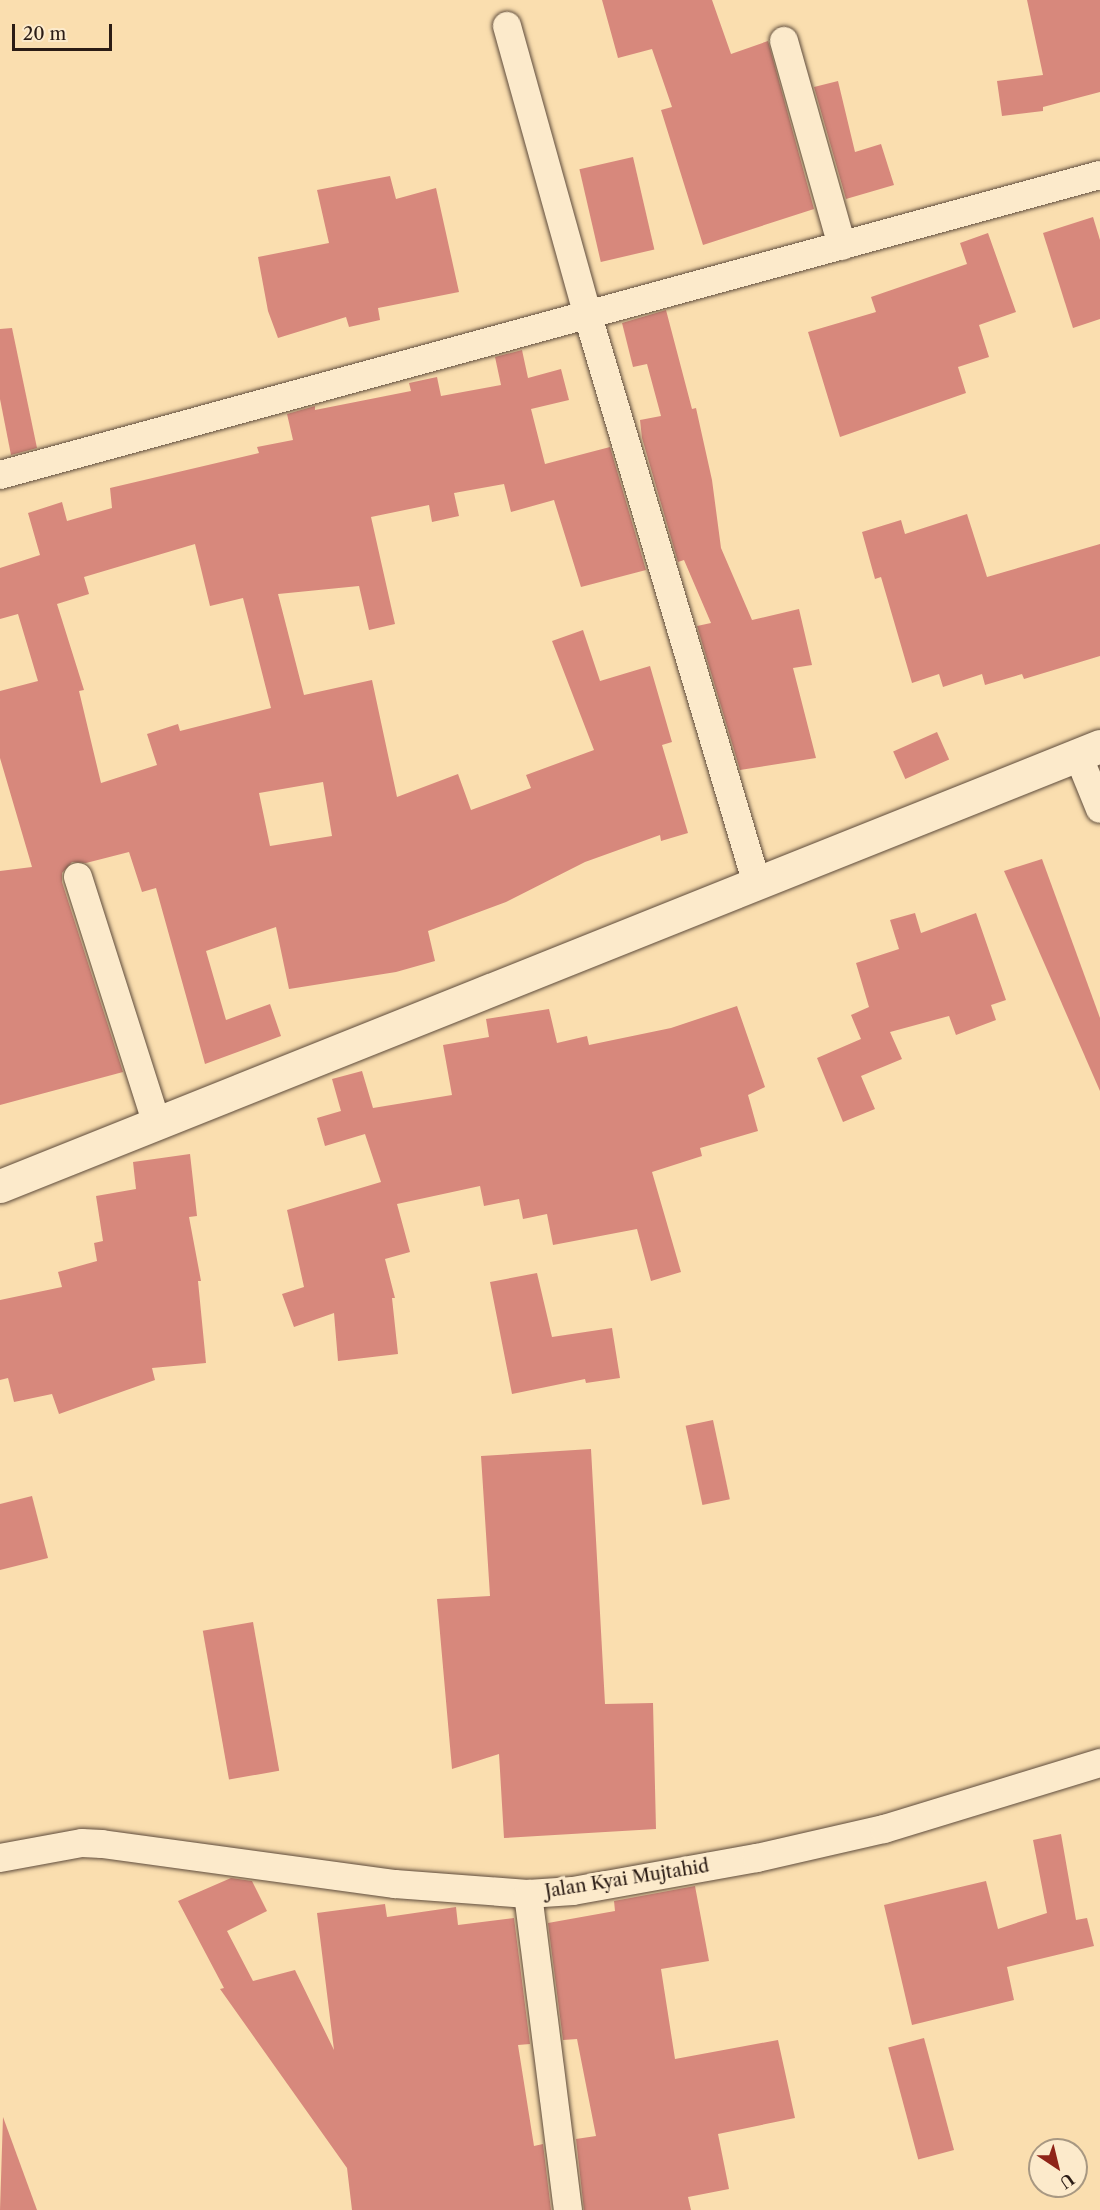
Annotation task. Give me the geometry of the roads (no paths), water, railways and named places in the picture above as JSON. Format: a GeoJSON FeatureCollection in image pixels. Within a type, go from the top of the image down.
{"type":"FeatureCollection","features":[{"type":"Feature","properties":{"kind":"street"},"geometry":{"type":"LineString","coordinates":[[507,26],[588,316],[756,881]]}},
{"type":"Feature","properties":{"kind":"street"},"geometry":{"type":"LineString","coordinates":[[784,41],[842,246]]}},
{"type":"Feature","properties":{"kind":"street"},"geometry":{"type":"LineString","coordinates":[[0,475],[1100,175]]}},
{"type":"Feature","properties":{"kind":"street"},"geometry":{"type":"LineString","coordinates":[[0,1186],[756,881],[1089,750],[1100,809]]}},
{"type":"Feature","properties":{"kind":"street"},"geometry":{"type":"LineString","coordinates":[[78,877],[156,1122]]}},
{"type":"Feature","properties":{"kind":"street","name":"Jalan Kyai Mujtahid"},"geometry":{"type":"LineString","coordinates":[[0,1858],[82,1843],[102,1844],[395,1884],[528,1894],[573,1891],[756,1858],[884,1828],[1100,1763]]}},
{"type":"Feature","properties":{"kind":"street"},"geometry":{"type":"LineString","coordinates":[[528,1894],[568,2210]]}}]}
